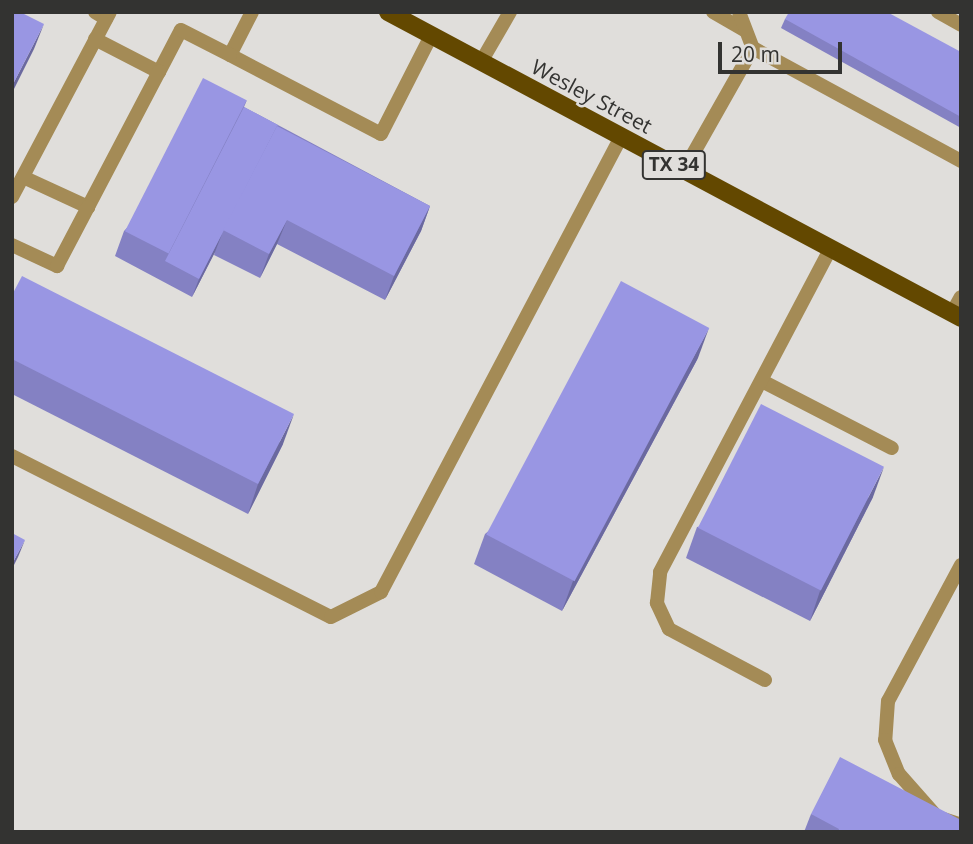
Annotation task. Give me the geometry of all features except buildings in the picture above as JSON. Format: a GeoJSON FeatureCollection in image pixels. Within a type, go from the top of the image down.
{"type":"FeatureCollection","features":[{"type":"Feature","properties":{"kind":"main road","name":"Wesley Street"},"geometry":{"type":"LineString","coordinates":[[388,12],[956,316]]}},
{"type":"Feature","properties":{"kind":"street"},"geometry":{"type":"LineString","coordinates":[[230,55],[252,12]]}},
{"type":"Feature","properties":{"kind":"street"},"geometry":{"type":"LineString","coordinates":[[481,62],[510,12]]}},
{"type":"Feature","properties":{"kind":"street"},"geometry":{"type":"LineString","coordinates":[[712,12],[744,30]]}},
{"type":"Feature","properties":{"kind":"street"},"geometry":{"type":"LineString","coordinates":[[739,12],[753,48],[961,162]]}},
{"type":"Feature","properties":{"kind":"street"},"geometry":{"type":"LineString","coordinates":[[937,12],[961,25]]}},
{"type":"Feature","properties":{"kind":"street"},"geometry":{"type":"LineString","coordinates":[[12,197],[95,39],[104,14]]}},
{"type":"Feature","properties":{"kind":"street"},"geometry":{"type":"LineString","coordinates":[[12,245],[57,266],[181,30],[381,134],[431,36]]}},
{"type":"Feature","properties":{"kind":"street"},"geometry":{"type":"LineString","coordinates":[[95,39],[159,72]]}},
{"type":"Feature","properties":{"kind":"street"},"geometry":{"type":"LineString","coordinates":[[684,170],[753,48]]}},
{"type":"Feature","properties":{"kind":"street"},"geometry":{"type":"LineString","coordinates":[[12,456],[331,617],[381,592],[621,137]]}},
{"type":"Feature","properties":{"kind":"street"},"geometry":{"type":"LineString","coordinates":[[23,177],[88,208]]}},
{"type":"Feature","properties":{"kind":"street"},"geometry":{"type":"LineString","coordinates":[[765,680],[669,629],[657,603],[660,572],[831,249]]}},
{"type":"Feature","properties":{"kind":"street"},"geometry":{"type":"LineString","coordinates":[[956,316],[961,297]]}},
{"type":"Feature","properties":{"kind":"street"},"geometry":{"type":"LineString","coordinates":[[762,380],[892,448]]}},
{"type":"Feature","properties":{"kind":"street"},"geometry":{"type":"LineString","coordinates":[[961,565],[888,701],[885,740],[899,774],[937,817],[961,825]]}}]}
